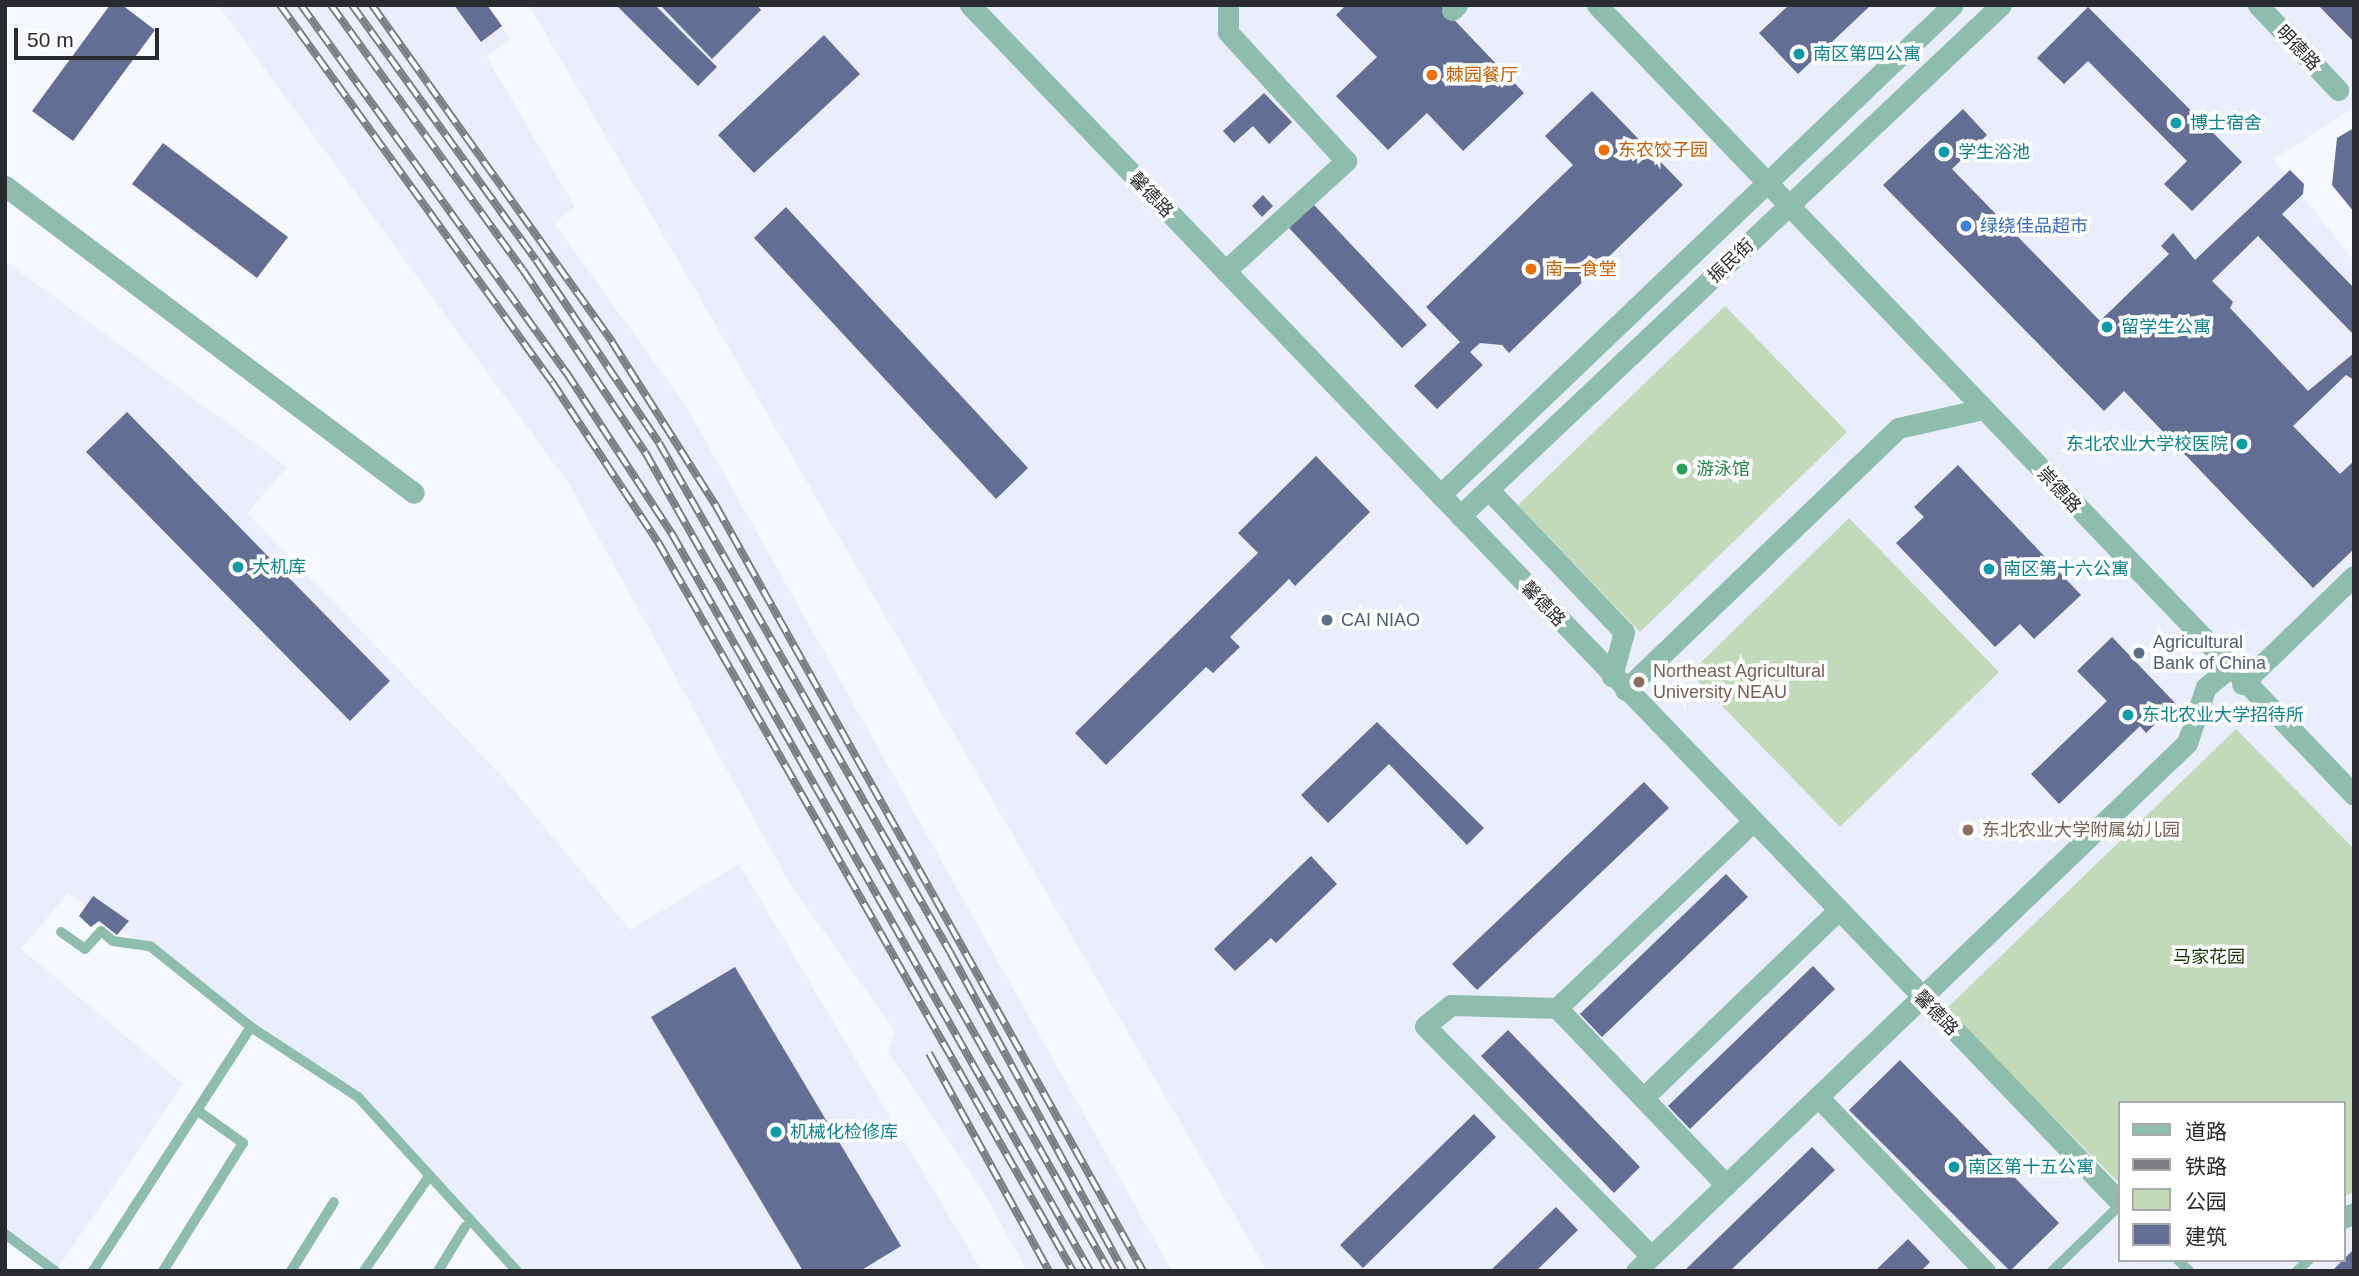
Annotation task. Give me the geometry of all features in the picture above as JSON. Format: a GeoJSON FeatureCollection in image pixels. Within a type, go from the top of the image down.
{"type":"FeatureCollection","features":[{"type":"Feature","properties":{"kind":"street","name":"馨德路"},"geometry":{"type":"LineString","coordinates":[[970,5],[2118,1202]]}},
{"type":"Feature","properties":{"kind":"street"},"geometry":{"type":"LineString","coordinates":[[1225,271],[1346,161],[1228,33],[1228,5]]}},
{"type":"Feature","properties":{"kind":"street","name":"崇德路"},"geometry":{"type":"LineString","coordinates":[[1597,5],[2235,676],[2354,795]]}},
{"type":"Feature","properties":{"kind":"street","name":"振民街"},"geometry":{"type":"LineString","coordinates":[[1440,495],[1953,5]]}},
{"type":"Feature","properties":{"kind":"street","name":"振民街"},"geometry":{"type":"LineString","coordinates":[[1460,516],[2001,5]]}},
{"type":"Feature","properties":{"kind":"street","name":"明德路"},"geometry":{"type":"LineString","coordinates":[[2258,5],[2338,90]]}},
{"type":"Feature","properties":{"kind":"street"},"geometry":{"type":"LineString","coordinates":[[1900,55],[1923,79]]}},
{"type":"Feature","properties":{"kind":"street"},"geometry":{"type":"LineString","coordinates":[[5,186],[414,493]]}},
{"type":"Feature","properties":{"kind":"street"},"geometry":{"type":"LineString","coordinates":[[1666,280],[1687,302]]}},
{"type":"Feature","properties":{"kind":"street"},"geometry":{"type":"LineString","coordinates":[[1563,378],[1583,399]]}},
{"type":"Feature","properties":{"kind":"street"},"geometry":{"type":"LineString","coordinates":[[1618,683],[1898,428],[1983,409]]}},
{"type":"Feature","properties":{"kind":"street"},"geometry":{"type":"LineString","coordinates":[[1488,489],[1624,632],[1618,683]]}},
{"type":"Feature","properties":{"kind":"street"},"geometry":{"type":"LineString","coordinates":[[1726,1185],[1557,1008],[1451,1004],[1425,1026],[1642,1266],[2187,743],[2206,687],[2235,676],[2354,576]]}},
{"type":"Feature","properties":{"kind":"street"},"geometry":{"type":"LineString","coordinates":[[1557,1008],[1752,822]]}},
{"type":"Feature","properties":{"kind":"street"},"geometry":{"type":"LineString","coordinates":[[1643,1098],[1837,911]]}},
{"type":"Feature","properties":{"kind":"street"},"geometry":{"type":"LineString","coordinates":[[1818,1097],[1985,1271]]}},
{"type":"Feature","properties":{"kind":"lane"},"geometry":{"type":"LineString","coordinates":[[61,932],[86,949],[101,932],[113,942],[150,946],[251,1027],[358,1097],[517,1271]]}},
{"type":"Feature","properties":{"kind":"lane"},"geometry":{"type":"LineString","coordinates":[[93,1271],[251,1027]]}},
{"type":"Feature","properties":{"kind":"lane"},"geometry":{"type":"LineString","coordinates":[[163,1271],[243,1143],[198,1111]]}},
{"type":"Feature","properties":{"kind":"lane"},"geometry":{"type":"LineString","coordinates":[[363,1271],[430,1175]]}},
{"type":"Feature","properties":{"kind":"lane"},"geometry":{"type":"LineString","coordinates":[[291,1271],[334,1202]]}},
{"type":"Feature","properties":{"kind":"lane"},"geometry":{"type":"LineString","coordinates":[[2052,1271],[2118,1204]]}},
{"type":"Feature","properties":{"kind":"lane"},"geometry":{"type":"LineString","coordinates":[[438,1271],[466,1227]]}},
{"type":"Feature","properties":{"kind":"lane"},"geometry":{"type":"LineString","coordinates":[[5,1234],[55,1271]]}},
{"type":"Feature","properties":{"kind":"lane"},"geometry":{"type":"LineString","coordinates":[[31,1271],[38,1259]]}},
{"type":"Feature","properties":{"kind":"shaded area"},"geometry":{"type":"Polygon","coordinates":[[[218,5],[488,5],[511,40],[486,56],[575,207],[554,223],[686,406],[1172,1271],[1027,1271],[980,1186],[888,1052],[895,1031],[790,884],[569,484],[218,5]]]}},
{"type":"Feature","properties":{"kind":"shaded area","name":"Northeast Agricultural University NEAU"},"geometry":{"type":"Polygon","coordinates":[[[529,5],[2354,5],[2354,108],[2273,159],[2354,261],[2354,1271],[1267,1271],[529,5]]]}},
{"type":"Feature","properties":{"kind":"shaded area"},"geometry":{"type":"Polygon","coordinates":[[[5,261],[287,467],[247,513],[500,774],[630,930],[739,864],[982,1271],[524,1271],[332,1075],[68,893],[21,949],[183,1084],[56,1271],[5,1233],[5,261]]]}},
{"type":"Feature","properties":{"kind":"green space","name":"游泳馆"},"geometry":{"type":"Polygon","coordinates":[[[1725,306],[1847,432],[1640,632],[1518,505],[1725,306]]]}},
{"type":"Feature","properties":{"kind":"green space"},"geometry":{"type":"Polygon","coordinates":[[[1849,518],[1999,672],[1840,827],[1690,673],[1849,518]]]}},
{"type":"Feature","properties":{"kind":"green space","name":"马家花园"},"geometry":{"type":"Polygon","coordinates":[[[2236,729],[2354,849],[2354,1191],[2345,1197],[2345,1101],[2118,1101],[2118,1182],[1946,1009],[2236,729]]]}},
{"type":"Feature","properties":{"kind":"building"},"geometry":{"type":"Polygon","coordinates":[[[110,5],[122,5],[155,30],[73,141],[32,111],[110,5]]]}},
{"type":"Feature","properties":{"kind":"building"},"geometry":{"type":"Polygon","coordinates":[[[454,5],[487,5],[502,26],[481,42],[454,5]]]}},
{"type":"Feature","properties":{"kind":"building"},"geometry":{"type":"Polygon","coordinates":[[[616,5],[655,5],[717,67],[698,86],[616,5]]]}},
{"type":"Feature","properties":{"kind":"building"},"geometry":{"type":"Polygon","coordinates":[[[660,5],[757,5],[761,10],[712,59],[660,5]]]}},
{"type":"Feature","properties":{"kind":"building","name":"棘园餐厅"},"geometry":{"type":"Polygon","coordinates":[[[1346,5],[1440,5],[1524,93],[1463,151],[1427,113],[1388,150],[1336,96],[1377,57],[1336,15],[1346,5]]]}},
{"type":"Feature","properties":{"kind":"building","name":"南区第四公寓"},"geometry":{"type":"Polygon","coordinates":[[[1789,5],[1871,5],[1798,74],[1759,33],[1789,5]]]}},
{"type":"Feature","properties":{"kind":"building"},"geometry":{"type":"Polygon","coordinates":[[[2318,5],[2354,5],[2354,42],[2318,5]]]}},
{"type":"Feature","properties":{"kind":"building","name":"博士宿舍"},"geometry":{"type":"Polygon","coordinates":[[[2088,7],[2242,162],[2192,211],[2164,184],[2187,161],[2088,61],[2064,84],[2037,58],[2088,7]]]}},
{"type":"Feature","properties":{"kind":"building"},"geometry":{"type":"Polygon","coordinates":[[[824,35],[860,74],[754,173],[718,135],[824,35]]]}},
{"type":"Feature","properties":{"kind":"building","name":"南一食堂"},"geometry":{"type":"Polygon","coordinates":[[[1592,91],[1683,185],[1509,353],[1502,345],[1480,343],[1470,352],[1483,365],[1437,409],[1414,386],[1460,342],[1426,307],[1573,165],[1545,136],[1592,91]]]}},
{"type":"Feature","properties":{"kind":"building"},"geometry":{"type":"Polygon","coordinates":[[[1264,93],[1292,122],[1269,144],[1253,126],[1234,143],[1223,131],[1264,93]]]}},
{"type":"Feature","properties":{"kind":"building"},"geometry":{"type":"Polygon","coordinates":[[[1963,109],[1987,135],[1952,169],[2100,321],[2169,254],[2161,246],[2173,233],[2195,260],[2290,170],[2304,184],[2303,194],[2282,214],[2354,288],[2354,335],[2258,236],[2212,281],[2233,302],[2230,308],[2308,391],[2354,353],[2354,380],[2346,375],[2293,426],[2340,474],[2354,461],[2354,549],[2313,588],[2124,391],[2104,411],[1883,185],[1963,109]]]}},
{"type":"Feature","properties":{"kind":"building"},"geometry":{"type":"Polygon","coordinates":[[[2354,128],[2354,212],[2332,185],[2337,138],[2354,128]]]}},
{"type":"Feature","properties":{"kind":"building"},"geometry":{"type":"Polygon","coordinates":[[[163,143],[288,237],[257,278],[132,184],[163,143]]]}},
{"type":"Feature","properties":{"kind":"building"},"geometry":{"type":"Polygon","coordinates":[[[1263,195],[1273,206],[1262,217],[1252,206],[1263,195]]]}},
{"type":"Feature","properties":{"kind":"building"},"geometry":{"type":"Polygon","coordinates":[[[1314,205],[1427,325],[1402,348],[1289,228],[1314,205]]]}},
{"type":"Feature","properties":{"kind":"building"},"geometry":{"type":"Polygon","coordinates":[[[786,207],[1028,468],[996,499],[754,238],[786,207]]]}},
{"type":"Feature","properties":{"kind":"building","name":"大机库"},"geometry":{"type":"Polygon","coordinates":[[[127,412],[390,681],[350,721],[86,452],[127,412]]]}},
{"type":"Feature","properties":{"kind":"building"},"geometry":{"type":"Polygon","coordinates":[[[1316,456],[1370,512],[1295,586],[1289,579],[1230,637],[1240,647],[1213,673],[1206,667],[1106,765],[1075,733],[1258,553],[1238,533],[1316,456]]]}},
{"type":"Feature","properties":{"kind":"building","name":"南区第十六公寓"},"geometry":{"type":"Polygon","coordinates":[[[1958,465],[2081,595],[2034,639],[2020,624],[1995,647],[1896,543],[1924,517],[1914,507],[1958,465]]]}},
{"type":"Feature","properties":{"kind":"building","name":"东北农业大学招待所"},"geometry":{"type":"Polygon","coordinates":[[[2112,637],[2176,704],[2146,733],[2140,726],[2059,804],[2031,774],[2107,701],[2077,671],[2112,637]]]}},
{"type":"Feature","properties":{"kind":"building"},"geometry":{"type":"Polygon","coordinates":[[[1377,722],[1484,828],[1467,845],[1389,764],[1328,823],[1301,795],[1377,722]]]}},
{"type":"Feature","properties":{"kind":"building"},"geometry":{"type":"Polygon","coordinates":[[[1644,782],[1669,808],[1477,990],[1452,964],[1644,782]]]}},
{"type":"Feature","properties":{"kind":"building"},"geometry":{"type":"Polygon","coordinates":[[[1311,856],[1337,884],[1276,943],[1271,938],[1235,971],[1214,949],[1311,856]]]}},
{"type":"Feature","properties":{"kind":"building"},"geometry":{"type":"Polygon","coordinates":[[[1726,874],[1748,897],[1602,1037],[1580,1014],[1726,874]]]}},
{"type":"Feature","properties":{"kind":"building"},"geometry":{"type":"Polygon","coordinates":[[[93,896],[129,921],[117,935],[99,921],[91,927],[79,916],[93,896]]]}},
{"type":"Feature","properties":{"kind":"building"},"geometry":{"type":"Polygon","coordinates":[[[1813,966],[1835,989],[1690,1129],[1668,1106],[1813,966]]]}},
{"type":"Feature","properties":{"kind":"building","name":"机械化检修库"},"geometry":{"type":"Polygon","coordinates":[[[735,967],[901,1246],[860,1271],[803,1271],[651,1017],[735,967]]]}},
{"type":"Feature","properties":{"kind":"building"},"geometry":{"type":"Polygon","coordinates":[[[1508,1030],[1640,1167],[1614,1193],[1481,1056],[1508,1030]]]}},
{"type":"Feature","properties":{"kind":"building","name":"南区第十五公寓"},"geometry":{"type":"Polygon","coordinates":[[[1900,1060],[2059,1223],[2010,1271],[1849,1110],[1900,1060]]]}},
{"type":"Feature","properties":{"kind":"building"},"geometry":{"type":"Polygon","coordinates":[[[1474,1114],[1496,1137],[1363,1268],[1340,1245],[1474,1114]]]}},
{"type":"Feature","properties":{"kind":"building"},"geometry":{"type":"Polygon","coordinates":[[[1812,1147],[1835,1170],[1730,1271],[1684,1271],[1812,1147]]]}},
{"type":"Feature","properties":{"kind":"building"},"geometry":{"type":"Polygon","coordinates":[[[1556,1207],[1578,1230],[1536,1271],[1490,1271],[1556,1207]]]}},
{"type":"Feature","properties":{"kind":"building"},"geometry":{"type":"Polygon","coordinates":[[[1908,1239],[1930,1262],[1921,1271],[1875,1271],[1908,1239]]]}},
{"type":"Feature","properties":{"kind":"building"},"geometry":{"type":"Polygon","coordinates":[[[2354,1249],[2354,1271],[2332,1271],[2341,1262],[2345,1262],[2345,1258],[2354,1249]]]}},
{"type":"Feature","properties":{"kind":"railway"},"geometry":{"type":"LineString","coordinates":[[280,5],[552,382],[658,542],[1073,1271]]}},
{"type":"Feature","properties":{"kind":"railway"},"geometry":{"type":"LineString","coordinates":[[301,5],[566,372],[672,534],[1090,1271]]}},
{"type":"Feature","properties":{"kind":"railway"},"geometry":{"type":"LineString","coordinates":[[331,5],[523,270],[645,452],[1109,1271]]}},
{"type":"Feature","properties":{"kind":"railway"},"geometry":{"type":"LineString","coordinates":[[352,5],[536,260],[659,443],[950,952],[1123,1271]]}},
{"type":"Feature","properties":{"kind":"railway"},"geometry":{"type":"LineString","coordinates":[[372,5],[612,342],[716,506],[1143,1271]]}},
{"type":"Feature","properties":{"kind":"railway"},"geometry":{"type":"LineString","coordinates":[[929,1053],[1049,1271]]}},
{"type":"Feature","properties":{"kind":"place","name":"南区第四公寓"},"geometry":{"type":"Point","coordinates":[1799,54]}},
{"type":"Feature","properties":{"kind":"place","name":"棘园餐厅"},"geometry":{"type":"Point","coordinates":[1432,75]}},
{"type":"Feature","properties":{"kind":"place","name":"博士宿舍"},"geometry":{"type":"Point","coordinates":[2176,123]}},
{"type":"Feature","properties":{"kind":"place","name":"东农饺子园"},"geometry":{"type":"Point","coordinates":[1604,150]}},
{"type":"Feature","properties":{"kind":"place","name":"学生浴池"},"geometry":{"type":"Point","coordinates":[1944,152]}},
{"type":"Feature","properties":{"kind":"place","name":"绿绕佳品超市"},"geometry":{"type":"Point","coordinates":[1966,226]}},
{"type":"Feature","properties":{"kind":"place","name":"南一食堂"},"geometry":{"type":"Point","coordinates":[1531,269]}},
{"type":"Feature","properties":{"kind":"place","name":"留学生公寓"},"geometry":{"type":"Point","coordinates":[2107,327]}},
{"type":"Feature","properties":{"kind":"place","name":"东北农业大学校医院"},"geometry":{"type":"Point","coordinates":[2242,444]}},
{"type":"Feature","properties":{"kind":"place","name":"游泳馆"},"geometry":{"type":"Point","coordinates":[1682,469]}},
{"type":"Feature","properties":{"kind":"place","name":"大机库"},"geometry":{"type":"Point","coordinates":[238,567]}},
{"type":"Feature","properties":{"kind":"place","name":"南区第十六公寓"},"geometry":{"type":"Point","coordinates":[1989,569]}},
{"type":"Feature","properties":{"kind":"place","name":"CAI NIAO"},"geometry":{"type":"Point","coordinates":[1327,620]}},
{"type":"Feature","properties":{"kind":"place","name":"Agricultural Bank of China"},"geometry":{"type":"Point","coordinates":[2139,653]}},
{"type":"Feature","properties":{"kind":"place","name":"Northeast Agricultural University NEAU"},"geometry":{"type":"Point","coordinates":[1639,682]}},
{"type":"Feature","properties":{"kind":"place","name":"东北农业大学招待所"},"geometry":{"type":"Point","coordinates":[2128,715]}},
{"type":"Feature","properties":{"kind":"place","name":"东北农业大学附属幼儿园"},"geometry":{"type":"Point","coordinates":[1968,830]}},
{"type":"Feature","properties":{"kind":"place","name":"机械化检修库"},"geometry":{"type":"Point","coordinates":[776,1132]}},
{"type":"Feature","properties":{"kind":"place","name":"南区第十五公寓"},"geometry":{"type":"Point","coordinates":[1954,1167]}}]}
